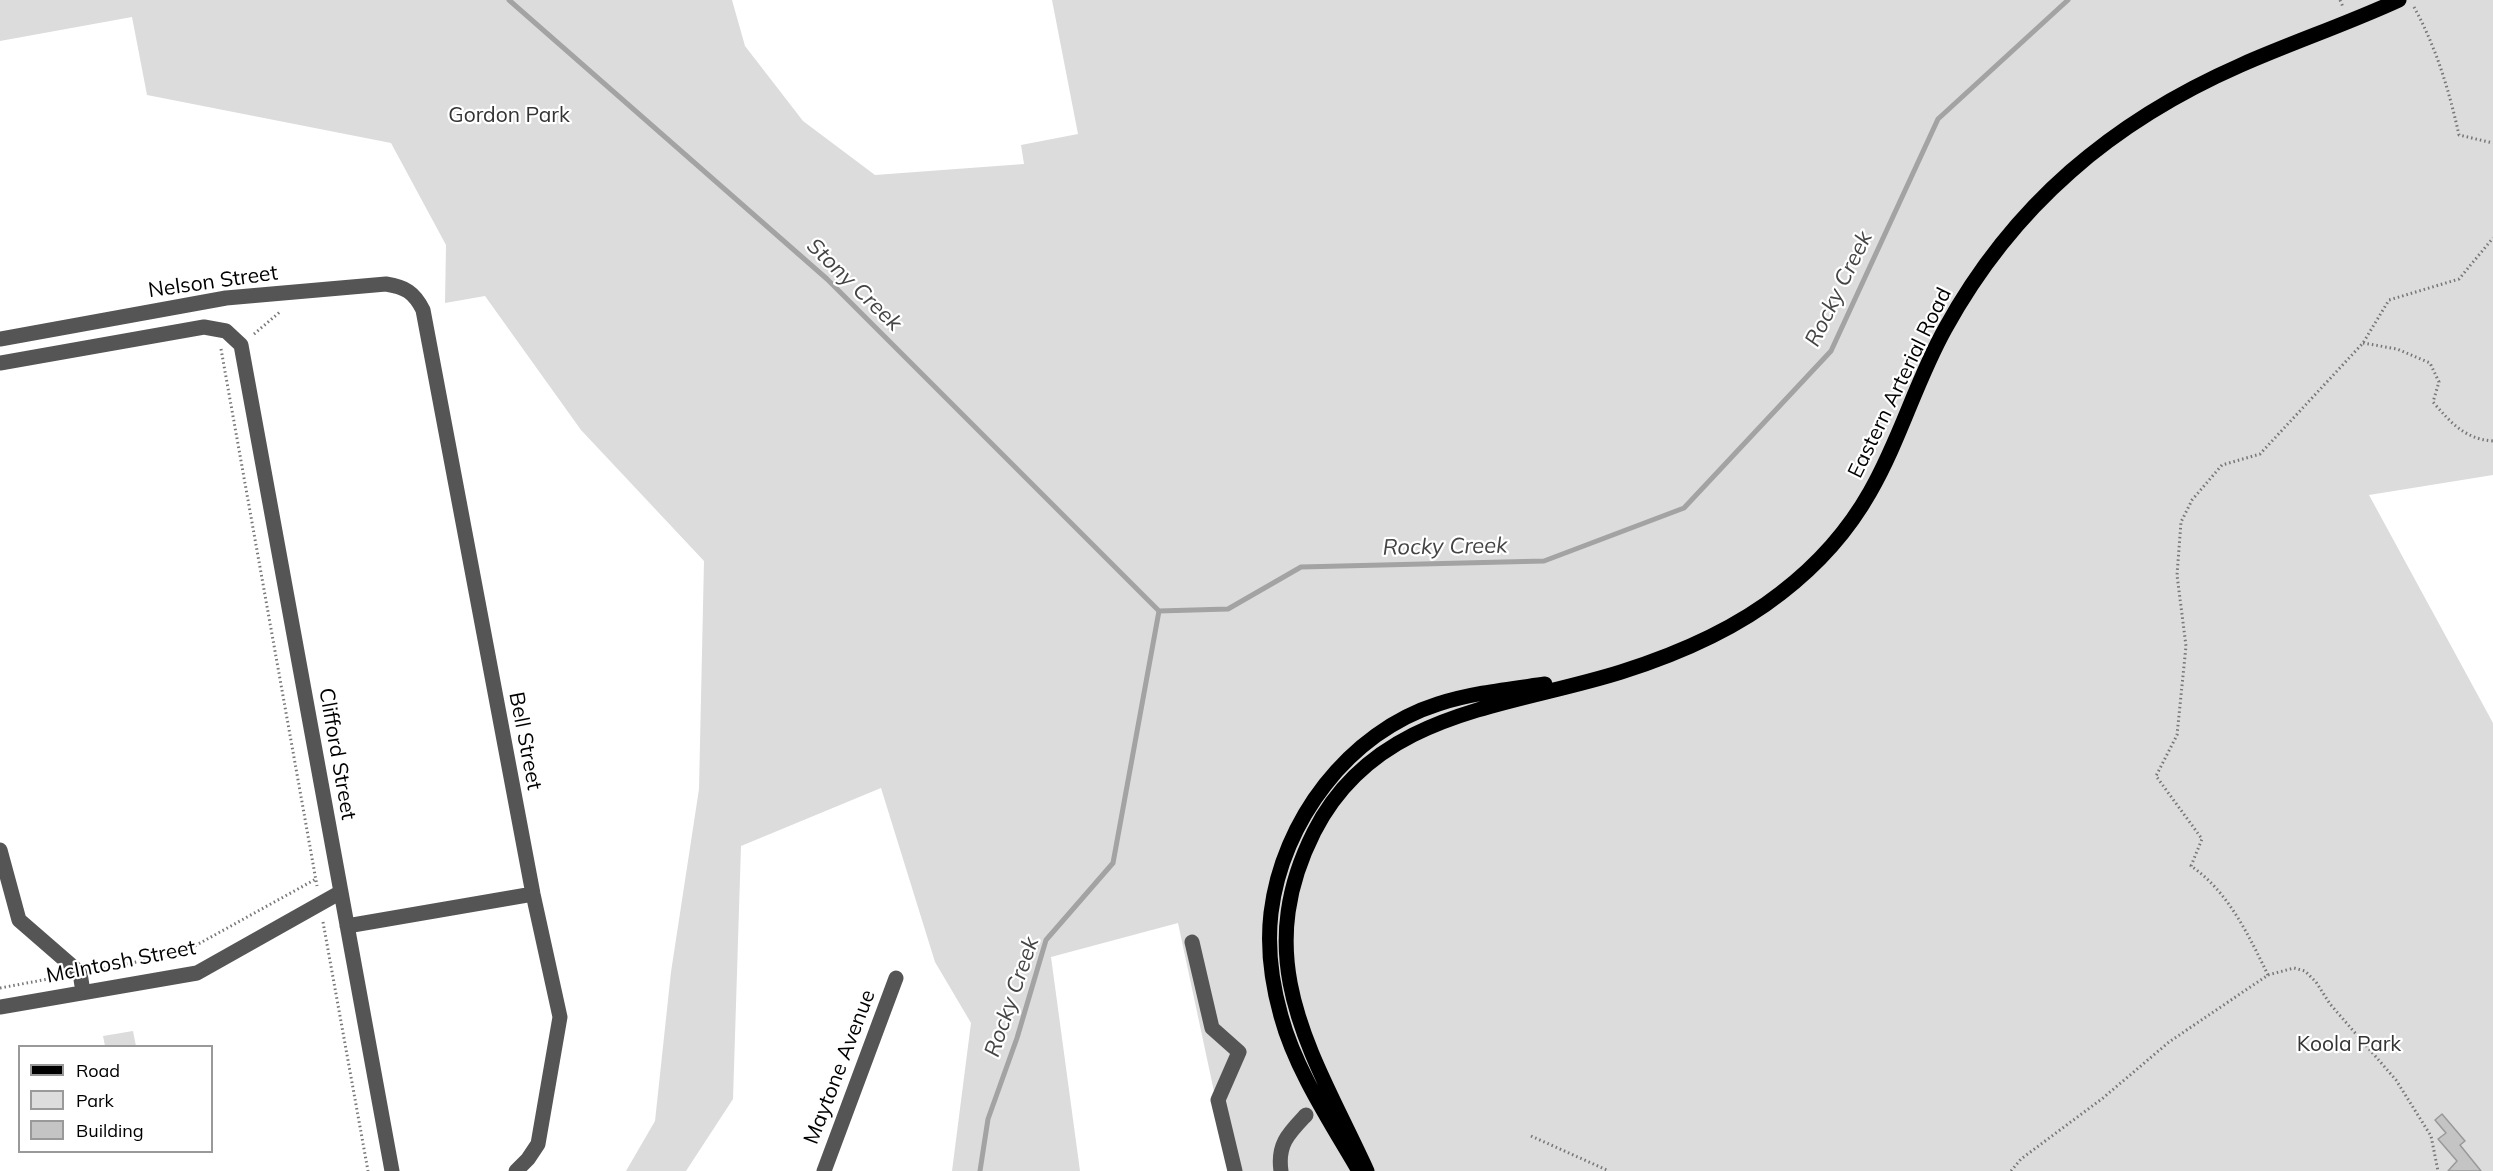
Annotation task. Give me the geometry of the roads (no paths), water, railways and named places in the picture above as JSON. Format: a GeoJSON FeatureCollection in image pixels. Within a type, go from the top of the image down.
{"type":"FeatureCollection","features":[{"type":"Feature","properties":{"kind":"main road","name":"Eastern Arterial Road"},"geometry":{"type":"LineString","coordinates":[[1367,1171],[1295,1010],[1286,970],[1286,916],[1297,870],[1315,829],[1339,792],[1368,762],[1402,738],[1443,720],[1619,673],[1703,641],[1784,591],[1835,542],[1870,492],[1942,333],[1985,262],[2024,214],[2071,169],[2148,112],[2242,64],[2399,0]]}},
{"type":"Feature","properties":{"kind":"main road","name":"Eastern Arterial Road"},"geometry":{"type":"LineString","coordinates":[[1358,1171],[1318,1103],[1281,1018],[1272,972],[1271,913],[1282,866],[1302,822],[1326,782],[1356,751],[1394,723],[1438,704],[1472,696],[1619,673]]}},
{"type":"Feature","properties":{"kind":"street","name":"Nelson Street"},"geometry":{"type":"LineString","coordinates":[[0,339],[226,298],[386,284],[402,287],[416,296],[423,310]]}},
{"type":"Feature","properties":{"kind":"street","name":"Bell Street"},"geometry":{"type":"LineString","coordinates":[[423,310],[533,894],[560,1017],[538,1144],[528,1160],[516,1171]]}},
{"type":"Feature","properties":{"kind":"street","name":"Nelson Street"},"geometry":{"type":"LineString","coordinates":[[0,363],[204,327],[226,331],[242,345]]}},
{"type":"Feature","properties":{"kind":"street","name":"Clifford Street"},"geometry":{"type":"LineString","coordinates":[[242,345],[392,1171]]}},
{"type":"Feature","properties":{"kind":"street"},"geometry":{"type":"LineString","coordinates":[[0,850],[19,920],[80,973],[84,992]]}},
{"type":"Feature","properties":{"kind":"street","name":"McIntosh Street"},"geometry":{"type":"LineString","coordinates":[[0,1007],[197,973],[341,892]]}},
{"type":"Feature","properties":{"kind":"street"},"geometry":{"type":"LineString","coordinates":[[347,926],[533,894]]}},
{"type":"Feature","properties":{"kind":"street"},"geometry":{"type":"LineString","coordinates":[[1192,942],[1212,1028],[1239,1052],[1218,1100],[1234,1171]]}},
{"type":"Feature","properties":{"kind":"street","name":"Maytone Avenue"},"geometry":{"type":"LineString","coordinates":[[824,1171],[896,978]]}},
{"type":"Feature","properties":{"kind":"street"},"geometry":{"type":"LineString","coordinates":[[1281,1171],[1284,1137],[1306,1115]]}},
{"type":"Feature","properties":{"kind":"waterway","name":"Stony Creek"},"geometry":{"type":"LineString","coordinates":[[509,0],[827,279],[1159,611]]}},
{"type":"Feature","properties":{"kind":"waterway","name":"Rocky Creek"},"geometry":{"type":"LineString","coordinates":[[980,1171],[988,1119],[1017,1038],[1046,940],[1113,863],[1159,611],[1228,609],[1301,567],[1544,561],[1684,508],[1831,351],[1938,119],[2068,0]]}},
{"type":"Feature","properties":{"kind":"park label","name":"Gordon Park"},"geometry":{"type":"Point","coordinates":[509,116]}},
{"type":"Feature","properties":{"kind":"park label","name":"Koola Park"},"geometry":{"type":"Point","coordinates":[2349,1045]}}]}
